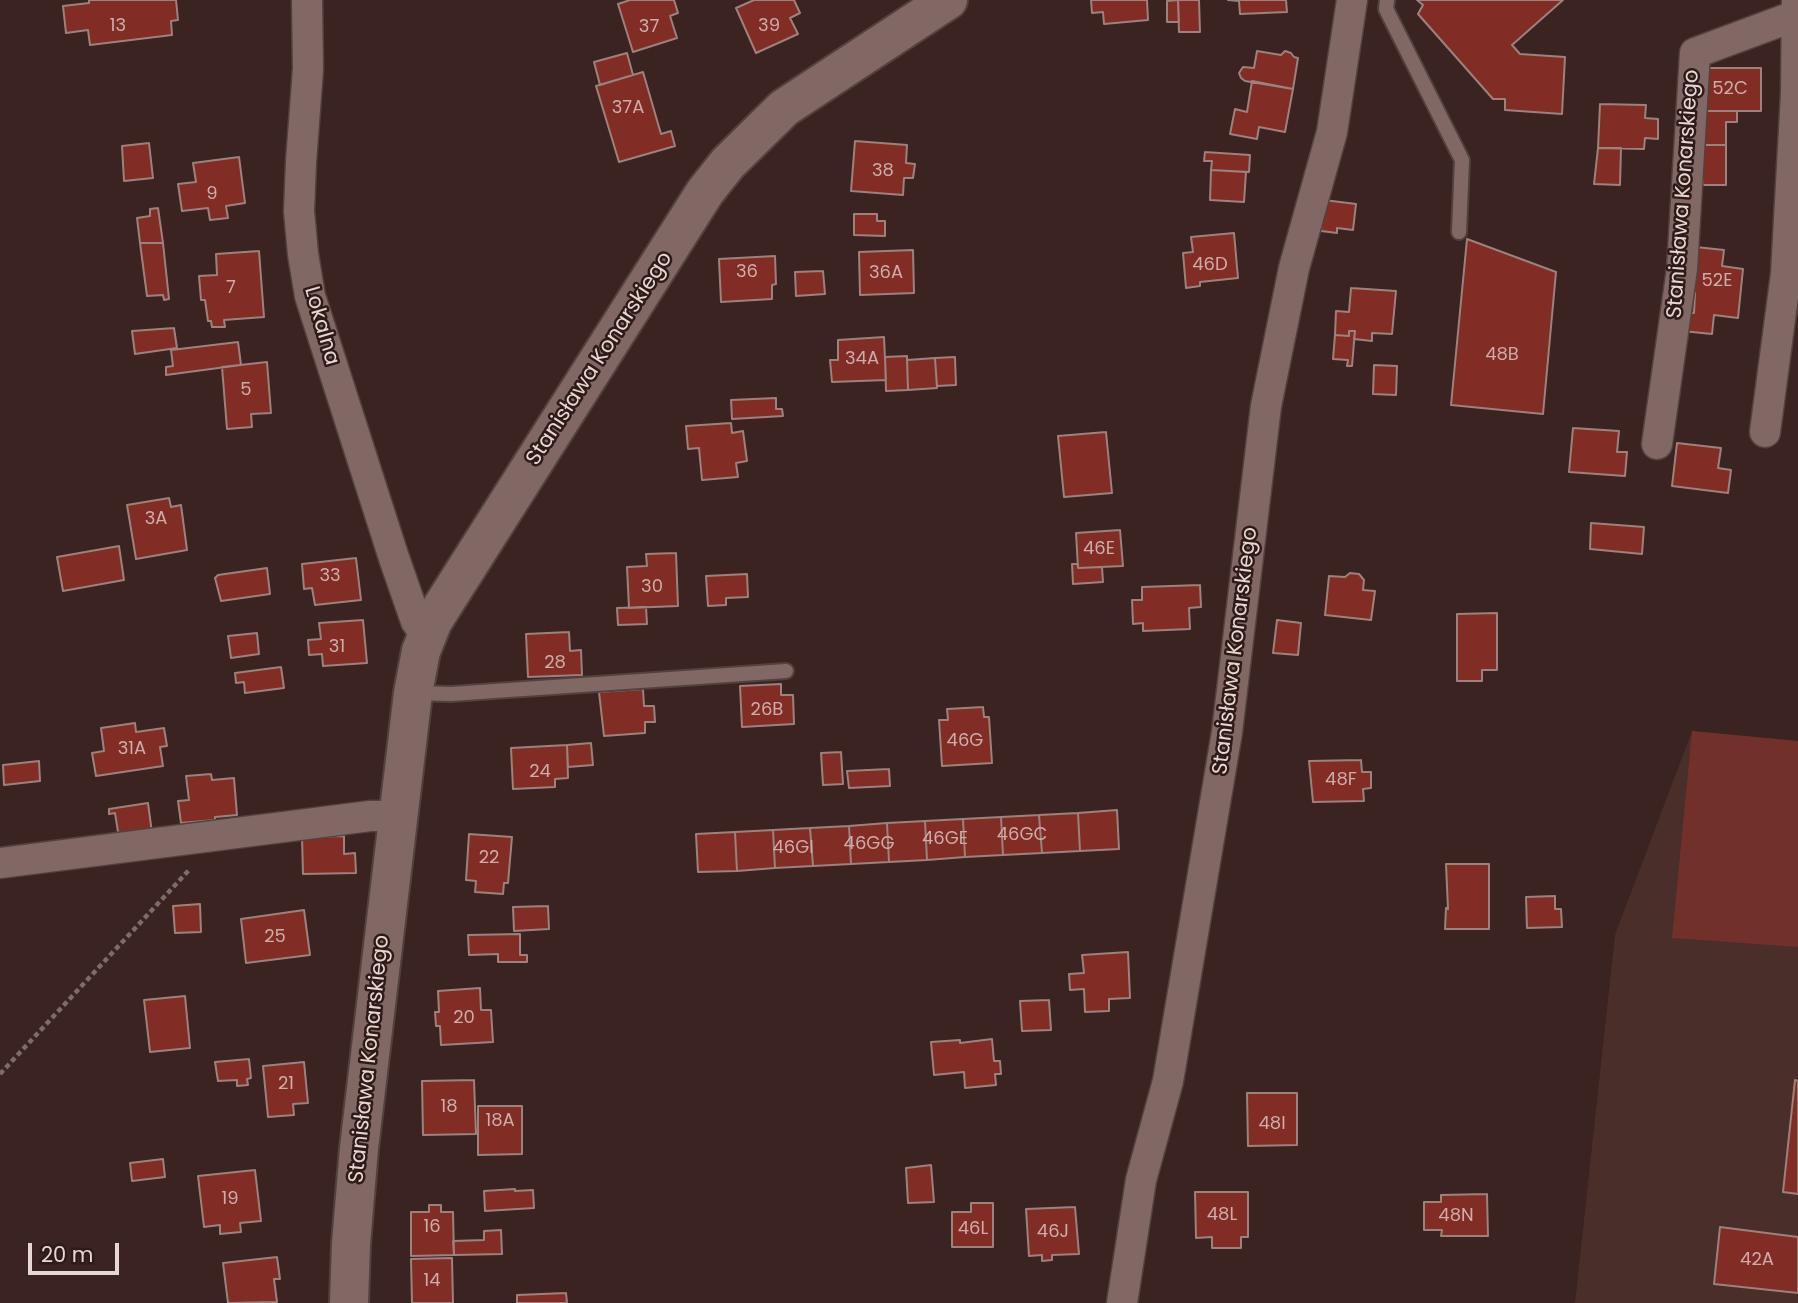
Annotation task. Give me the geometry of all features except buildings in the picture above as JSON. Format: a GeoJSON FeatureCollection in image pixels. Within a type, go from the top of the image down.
{"type":"FeatureCollection","features":[{"type":"Feature","properties":{"kind":"street","name":"Lokalna"},"geometry":{"type":"LineString","coordinates":[[307,0],[309,69],[299,211],[310,296],[398,571],[416,621],[426,636]]}},
{"type":"Feature","properties":{"kind":"street","name":"Stanisława Konarskiego"},"geometry":{"type":"LineString","coordinates":[[349,1303],[359,1149],[413,693],[426,636],[441,606],[705,192],[728,163],[784,108],[948,0]]}},
{"type":"Feature","properties":{"kind":"street","name":"Stanisława Konarskiego"},"geometry":{"type":"LineString","coordinates":[[1122,1303],[1141,1180],[1168,1082],[1227,732],[1266,407],[1294,268],[1332,132],[1352,0]]}},
{"type":"Feature","properties":{"kind":"street","name":"Stanisława Konarskiego"},"geometry":{"type":"LineString","coordinates":[[1657,444],[1682,269],[1695,53],[1797,8],[1797,94],[1786,274],[1765,432]]}},
{"type":"Feature","properties":{"kind":"street"},"geometry":{"type":"LineString","coordinates":[[0,863],[370,816],[399,816]]}},
{"type":"Feature","properties":{"kind":"lane"},"geometry":{"type":"LineString","coordinates":[[1387,0],[1386,9],[1462,160],[1459,232]]}},
{"type":"Feature","properties":{"kind":"lane"},"geometry":{"type":"LineString","coordinates":[[413,693],[451,694],[786,671]]}},
{"type":"Feature","properties":{"kind":"path"},"geometry":{"type":"LineString","coordinates":[[0,1074],[189,870],[216,835]]}},
{"type":"Feature","properties":{"kind":"shaded area"},"geometry":{"type":"Polygon","coordinates":[[[1692,731],[1798,741],[1798,1303],[1575,1303],[1615,935],[1692,731]]]}},
{"type":"Feature","properties":{"kind":"shaded area"},"geometry":{"type":"Polygon","coordinates":[[[1692,731],[1798,741],[1798,947],[1672,938],[1692,731]]]}}]}
